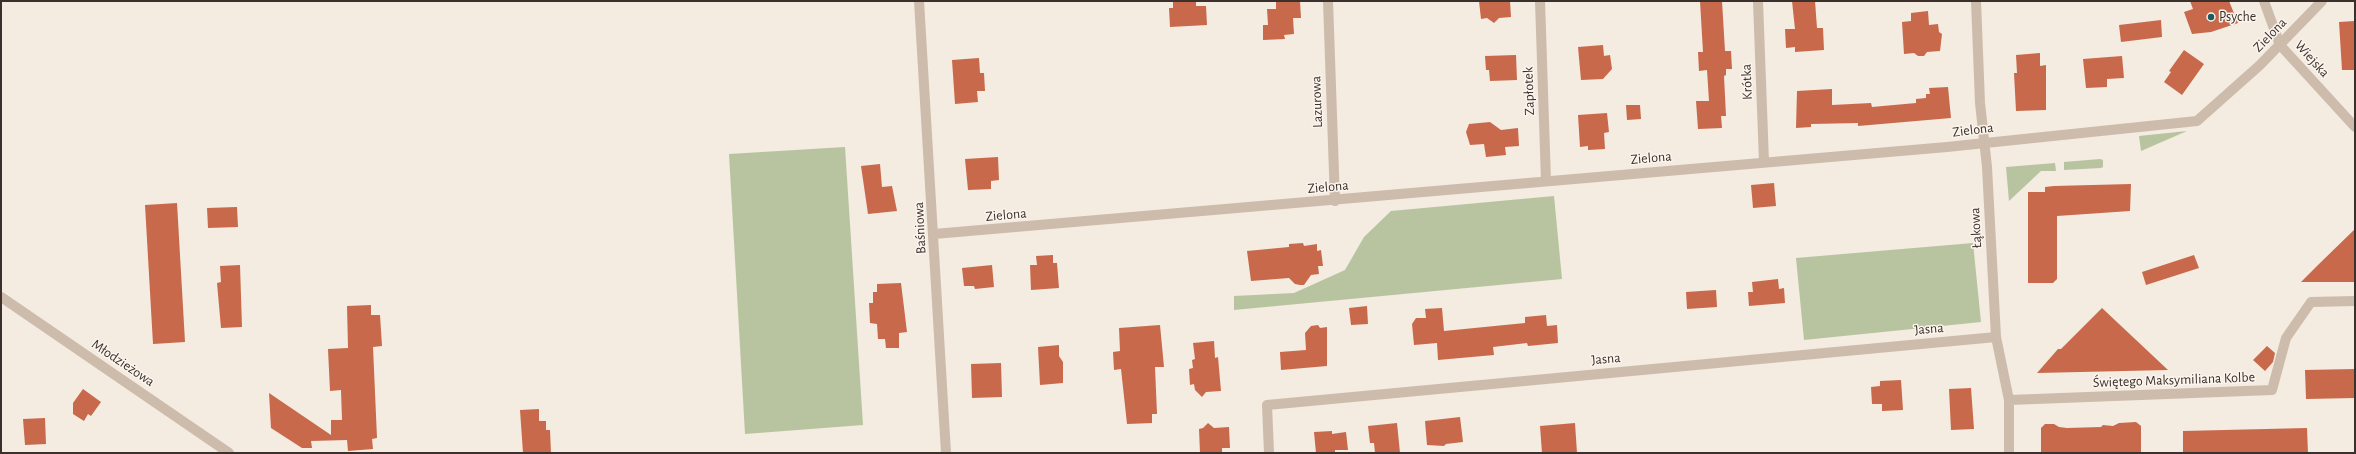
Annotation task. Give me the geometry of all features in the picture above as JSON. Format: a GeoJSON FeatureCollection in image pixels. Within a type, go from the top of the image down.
{"type":"FeatureCollection","features":[{"type":"Feature","properties":{"kind":"street","name":"Baśniowa"},"geometry":{"type":"LineString","coordinates":[[919,1],[946,453]]}},
{"type":"Feature","properties":{"kind":"street","name":"Lazurowa"},"geometry":{"type":"LineString","coordinates":[[1328,1],[1335,201]]}},
{"type":"Feature","properties":{"kind":"street","name":"Zapłotek"},"geometry":{"type":"LineString","coordinates":[[1540,1],[1546,181]]}},
{"type":"Feature","properties":{"kind":"street","name":"Krótka"},"geometry":{"type":"LineString","coordinates":[[1758,1],[1764,162]]}},
{"type":"Feature","properties":{"kind":"street","name":"Łąkowa"},"geometry":{"type":"LineString","coordinates":[[1976,1],[1996,337],[2009,400],[2009,453]]}},
{"type":"Feature","properties":{"kind":"street","name":"Wiejska"},"geometry":{"type":"LineString","coordinates":[[2264,1],[2280,45],[2355,127]]}},
{"type":"Feature","properties":{"kind":"street","name":"Zielona"},"geometry":{"type":"LineString","coordinates":[[934,234],[1335,201],[2197,122],[2280,45],[2322,1]]}},
{"type":"Feature","properties":{"kind":"street","name":"Młodzieżowa"},"geometry":{"type":"LineString","coordinates":[[1,297],[229,453]]}},
{"type":"Feature","properties":{"kind":"street","name":"Świętego Maksymiliana Kolbe"},"geometry":{"type":"LineString","coordinates":[[2009,400],[2272,390],[2286,338],[2311,302],[2355,301]]}},
{"type":"Feature","properties":{"kind":"street","name":"Jasna"},"geometry":{"type":"LineString","coordinates":[[1269,453],[1267,405],[1996,337]]}},
{"type":"Feature","properties":{"kind":"green space"},"geometry":{"type":"Polygon","coordinates":[[[2187,131],[2141,151],[2139,136],[2187,131]]]}},
{"type":"Feature","properties":{"kind":"green space"},"geometry":{"type":"Polygon","coordinates":[[[845,147],[863,425],[745,434],[729,154],[845,147]]]}},
{"type":"Feature","properties":{"kind":"green space"},"geometry":{"type":"Polygon","coordinates":[[[2103,160],[2103,167],[2101,168],[2064,170],[2064,162],[2103,160]]]}},
{"type":"Feature","properties":{"kind":"green space"},"geometry":{"type":"Polygon","coordinates":[[[2055,163],[2056,171],[2041,171],[2009,201],[2006,167],[2055,163]]]}},
{"type":"Feature","properties":{"kind":"green space"},"geometry":{"type":"Polygon","coordinates":[[[1554,196],[1562,279],[1234,310],[1234,296],[1294,293],[1345,270],[1364,237],[1391,211],[1554,196]]]}},
{"type":"Feature","properties":{"kind":"green space"},"geometry":{"type":"Polygon","coordinates":[[[1973,243],[1981,322],[1804,340],[1796,258],[1973,243]]]}},
{"type":"Feature","properties":{"kind":"building"},"geometry":{"type":"Polygon","coordinates":[[[1173,1],[1196,1],[1196,6],[1206,6],[1207,25],[1170,27],[1169,8],[1173,8],[1173,1]]]}},
{"type":"Feature","properties":{"kind":"building"},"geometry":{"type":"Polygon","coordinates":[[[1276,1],[1300,1],[1301,18],[1293,18],[1294,34],[1284,35],[1285,39],[1263,40],[1263,25],[1268,25],[1267,9],[1276,9],[1276,1]]]}},
{"type":"Feature","properties":{"kind":"building"},"geometry":{"type":"Polygon","coordinates":[[[1479,1],[1510,1],[1511,17],[1499,18],[1494,23],[1487,18],[1481,19],[1479,1]]]}},
{"type":"Feature","properties":{"kind":"building"},"geometry":{"type":"Polygon","coordinates":[[[1700,1],[1722,1],[1725,51],[1731,51],[1732,69],[1726,69],[1726,75],[1724,76],[1726,116],[1721,116],[1722,128],[1698,129],[1696,101],[1709,101],[1707,70],[1699,71],[1698,52],[1703,52],[1700,1]]]}},
{"type":"Feature","properties":{"kind":"building"},"geometry":{"type":"Polygon","coordinates":[[[1792,1],[1815,1],[1817,28],[1823,28],[1824,50],[1795,52],[1795,47],[1786,48],[1785,29],[1795,29],[1792,1]]]}},
{"type":"Feature","properties":{"kind":"building","name":"Psyche"},"geometry":{"type":"Polygon","coordinates":[[[2190,1],[2229,1],[2238,23],[2211,32],[2192,34],[2184,12],[2193,9],[2190,1]]]}},
{"type":"Feature","properties":{"kind":"building"},"geometry":{"type":"Polygon","coordinates":[[[1928,11],[1929,25],[1938,24],[1939,32],[1942,34],[1940,51],[1927,52],[1924,56],[1918,56],[1914,53],[1904,54],[1902,22],[1911,21],[1911,13],[1928,11]]]}},
{"type":"Feature","properties":{"kind":"building"},"geometry":{"type":"Polygon","coordinates":[[[2161,20],[2162,37],[2121,42],[2119,25],[2161,20]]]}},
{"type":"Feature","properties":{"kind":"building"},"geometry":{"type":"Polygon","coordinates":[[[2355,21],[2355,70],[2342,70],[2339,22],[2355,21]]]}},
{"type":"Feature","properties":{"kind":"building"},"geometry":{"type":"Polygon","coordinates":[[[1603,45],[1604,56],[1610,55],[1612,69],[1603,79],[1581,80],[1578,47],[1603,45]]]}},
{"type":"Feature","properties":{"kind":"building"},"geometry":{"type":"Polygon","coordinates":[[[2184,50],[2204,64],[2182,95],[2164,82],[2171,72],[2169,71],[2184,50]]]}},
{"type":"Feature","properties":{"kind":"building"},"geometry":{"type":"Polygon","coordinates":[[[2040,53],[2040,66],[2046,65],[2046,110],[2016,111],[2014,73],[2017,73],[2016,55],[2040,53]]]}},
{"type":"Feature","properties":{"kind":"building"},"geometry":{"type":"Polygon","coordinates":[[[1516,55],[1517,80],[1490,81],[1489,70],[1486,70],[1485,56],[1516,55]]]}},
{"type":"Feature","properties":{"kind":"building"},"geometry":{"type":"Polygon","coordinates":[[[2122,56],[2124,78],[2107,79],[2107,87],[2086,88],[2083,59],[2122,56]]]}},
{"type":"Feature","properties":{"kind":"building"},"geometry":{"type":"Polygon","coordinates":[[[979,58],[980,73],[984,73],[985,91],[977,91],[978,102],[955,104],[952,60],[979,58]]]}},
{"type":"Feature","properties":{"kind":"building"},"geometry":{"type":"Polygon","coordinates":[[[1948,87],[1951,118],[1858,126],[1858,123],[1811,124],[1811,127],[1796,128],[1797,91],[1832,89],[1832,105],[1871,103],[1872,107],[1916,103],[1916,99],[1926,98],[1926,94],[1930,94],[1929,88],[1948,87]]]}},
{"type":"Feature","properties":{"kind":"building"},"geometry":{"type":"Polygon","coordinates":[[[1626,105],[1640,105],[1641,119],[1627,120],[1626,105]]]}},
{"type":"Feature","properties":{"kind":"building"},"geometry":{"type":"Polygon","coordinates":[[[1607,113],[1609,132],[1604,133],[1605,149],[1588,150],[1588,146],[1580,147],[1578,115],[1607,113]]]}},
{"type":"Feature","properties":{"kind":"building"},"geometry":{"type":"Polygon","coordinates":[[[1490,122],[1501,130],[1518,128],[1519,146],[1505,147],[1506,155],[1486,157],[1484,144],[1470,145],[1466,132],[1469,124],[1490,122]]]}},
{"type":"Feature","properties":{"kind":"building"},"geometry":{"type":"Polygon","coordinates":[[[998,157],[999,180],[991,181],[991,189],[968,190],[965,159],[998,157]]]}},
{"type":"Feature","properties":{"kind":"building"},"geometry":{"type":"Polygon","coordinates":[[[880,164],[882,187],[892,186],[897,211],[868,214],[861,166],[880,164]]]}},
{"type":"Feature","properties":{"kind":"building"},"geometry":{"type":"Polygon","coordinates":[[[1774,183],[1776,206],[1753,208],[1751,185],[1774,183]]]}},
{"type":"Feature","properties":{"kind":"building"},"geometry":{"type":"Polygon","coordinates":[[[2131,184],[2130,211],[2057,216],[2057,279],[2053,283],[2028,283],[2028,192],[2045,192],[2045,187],[2054,186],[2131,184]]]}},
{"type":"Feature","properties":{"kind":"building"},"geometry":{"type":"Polygon","coordinates":[[[177,203],[185,342],[153,344],[145,205],[177,203]]]}},
{"type":"Feature","properties":{"kind":"building"},"geometry":{"type":"Polygon","coordinates":[[[237,207],[238,227],[208,228],[207,208],[237,207]]]}},
{"type":"Feature","properties":{"kind":"building"},"geometry":{"type":"Polygon","coordinates":[[[2355,229],[2355,282],[2301,282],[2319,264],[2355,229]]]}},
{"type":"Feature","properties":{"kind":"building"},"geometry":{"type":"Polygon","coordinates":[[[1303,243],[1304,246],[1317,244],[1317,251],[1321,250],[1323,266],[1318,266],[1319,274],[1311,275],[1304,285],[1295,284],[1289,278],[1251,281],[1247,251],[1289,247],[1289,244],[1303,243]]]}},
{"type":"Feature","properties":{"kind":"building"},"geometry":{"type":"Polygon","coordinates":[[[1053,255],[1053,263],[1057,263],[1059,288],[1031,290],[1030,265],[1037,265],[1036,256],[1053,255]]]}},
{"type":"Feature","properties":{"kind":"building"},"geometry":{"type":"Polygon","coordinates":[[[2194,255],[2199,268],[2146,285],[2142,272],[2194,255]]]}},
{"type":"Feature","properties":{"kind":"building"},"geometry":{"type":"Polygon","coordinates":[[[240,265],[242,327],[221,328],[217,283],[221,282],[220,266],[240,265]]]}},
{"type":"Feature","properties":{"kind":"building"},"geometry":{"type":"Polygon","coordinates":[[[992,265],[994,287],[975,289],[974,286],[964,286],[962,268],[992,265]]]}},
{"type":"Feature","properties":{"kind":"building"},"geometry":{"type":"Polygon","coordinates":[[[1778,279],[1779,289],[1784,288],[1785,303],[1749,306],[1748,292],[1753,292],[1752,282],[1778,279]]]}},
{"type":"Feature","properties":{"kind":"building"},"geometry":{"type":"Polygon","coordinates":[[[901,283],[907,332],[899,333],[899,348],[886,348],[885,339],[878,339],[877,324],[870,323],[869,303],[873,303],[873,292],[877,292],[877,284],[901,283]]]}},
{"type":"Feature","properties":{"kind":"building"},"geometry":{"type":"Polygon","coordinates":[[[1716,290],[1717,307],[1687,309],[1686,292],[1716,290]]]}},
{"type":"Feature","properties":{"kind":"building"},"geometry":{"type":"Polygon","coordinates":[[[371,305],[371,315],[380,315],[382,346],[373,347],[377,438],[372,439],[373,449],[348,451],[347,440],[311,441],[312,448],[302,448],[271,428],[269,393],[331,435],[331,420],[342,420],[341,390],[330,391],[328,349],[348,348],[347,306],[371,305]]]}},
{"type":"Feature","properties":{"kind":"building"},"geometry":{"type":"Polygon","coordinates":[[[1367,306],[1368,324],[1351,325],[1349,308],[1367,306]]]}},
{"type":"Feature","properties":{"kind":"building"},"geometry":{"type":"Polygon","coordinates":[[[1442,308],[1444,331],[1525,323],[1525,317],[1546,315],[1547,326],[1557,325],[1558,343],[1528,346],[1527,343],[1493,347],[1494,355],[1438,360],[1437,343],[1414,345],[1412,324],[1416,318],[1426,318],[1425,309],[1442,308]]]}},
{"type":"Feature","properties":{"kind":"building"},"geometry":{"type":"Polygon","coordinates":[[[2102,308],[2168,370],[2037,373],[2058,349],[2061,349],[2102,308]]]}},
{"type":"Feature","properties":{"kind":"building"},"geometry":{"type":"Polygon","coordinates":[[[1160,325],[1164,367],[1155,367],[1157,414],[1152,414],[1152,423],[1127,424],[1121,369],[1114,370],[1113,352],[1120,351],[1119,328],[1160,325]]]}},
{"type":"Feature","properties":{"kind":"building"},"geometry":{"type":"Polygon","coordinates":[[[1318,325],[1320,328],[1327,327],[1327,366],[1281,370],[1280,352],[1306,350],[1305,333],[1311,326],[1318,325]]]}},
{"type":"Feature","properties":{"kind":"building"},"geometry":{"type":"Polygon","coordinates":[[[1214,341],[1215,358],[1218,357],[1221,391],[1206,392],[1202,397],[1195,390],[1194,384],[1190,385],[1189,369],[1193,368],[1192,360],[1195,359],[1193,343],[1214,341]]]}},
{"type":"Feature","properties":{"kind":"building"},"geometry":{"type":"Polygon","coordinates":[[[1059,345],[1059,356],[1063,362],[1063,383],[1040,385],[1038,347],[1059,345]]]}},
{"type":"Feature","properties":{"kind":"building"},"geometry":{"type":"Polygon","coordinates":[[[2267,346],[2275,353],[2273,362],[2265,371],[2253,360],[2267,346]]]}},
{"type":"Feature","properties":{"kind":"building"},"geometry":{"type":"Polygon","coordinates":[[[1001,363],[1002,397],[972,398],[971,364],[1001,363]]]}},
{"type":"Feature","properties":{"kind":"building"},"geometry":{"type":"Polygon","coordinates":[[[2355,369],[2355,398],[2306,399],[2305,370],[2355,369]]]}},
{"type":"Feature","properties":{"kind":"building"},"geometry":{"type":"Polygon","coordinates":[[[1901,380],[1903,410],[1882,411],[1882,404],[1872,404],[1871,387],[1880,386],[1880,381],[1901,380]]]}},
{"type":"Feature","properties":{"kind":"building"},"geometry":{"type":"Polygon","coordinates":[[[1971,388],[1974,429],[1951,430],[1949,389],[1971,388]]]}},
{"type":"Feature","properties":{"kind":"building"},"geometry":{"type":"Polygon","coordinates":[[[83,389],[101,402],[91,416],[88,414],[84,421],[73,414],[73,403],[83,389]]]}},
{"type":"Feature","properties":{"kind":"building"},"geometry":{"type":"Polygon","coordinates":[[[539,409],[539,421],[546,421],[546,430],[550,430],[551,453],[523,453],[520,410],[539,409]]]}},
{"type":"Feature","properties":{"kind":"building"},"geometry":{"type":"Polygon","coordinates":[[[1460,417],[1463,442],[1446,444],[1444,446],[1427,445],[1425,421],[1460,417]]]}},
{"type":"Feature","properties":{"kind":"building"},"geometry":{"type":"Polygon","coordinates":[[[45,418],[46,444],[25,445],[23,419],[45,418]]]}},
{"type":"Feature","properties":{"kind":"building"},"geometry":{"type":"Polygon","coordinates":[[[2136,422],[2141,426],[2141,453],[2041,453],[2041,428],[2045,424],[2054,424],[2059,427],[2067,428],[2101,427],[2103,425],[2113,426],[2119,423],[2136,422]]]}},
{"type":"Feature","properties":{"kind":"building"},"geometry":{"type":"Polygon","coordinates":[[[1208,423],[1214,428],[1229,427],[1230,448],[1222,448],[1222,453],[1200,453],[1199,429],[1203,428],[1208,423]]]}},
{"type":"Feature","properties":{"kind":"building"},"geometry":{"type":"Polygon","coordinates":[[[1397,423],[1400,453],[1375,453],[1374,443],[1370,443],[1368,426],[1397,423]]]}},
{"type":"Feature","properties":{"kind":"building"},"geometry":{"type":"Polygon","coordinates":[[[1575,423],[1577,453],[1542,453],[1540,426],[1575,423]]]}},
{"type":"Feature","properties":{"kind":"building"},"geometry":{"type":"Polygon","coordinates":[[[2307,428],[2308,453],[2183,453],[2183,431],[2307,428]]]}},
{"type":"Feature","properties":{"kind":"building"},"geometry":{"type":"Polygon","coordinates":[[[1332,431],[1332,434],[1346,432],[1348,450],[1335,450],[1335,453],[1316,453],[1314,432],[1332,431]]]}},
{"type":"Feature","properties":{"kind":"place","name":"Psyche"},"geometry":{"type":"Point","coordinates":[2211,17]}}]}
